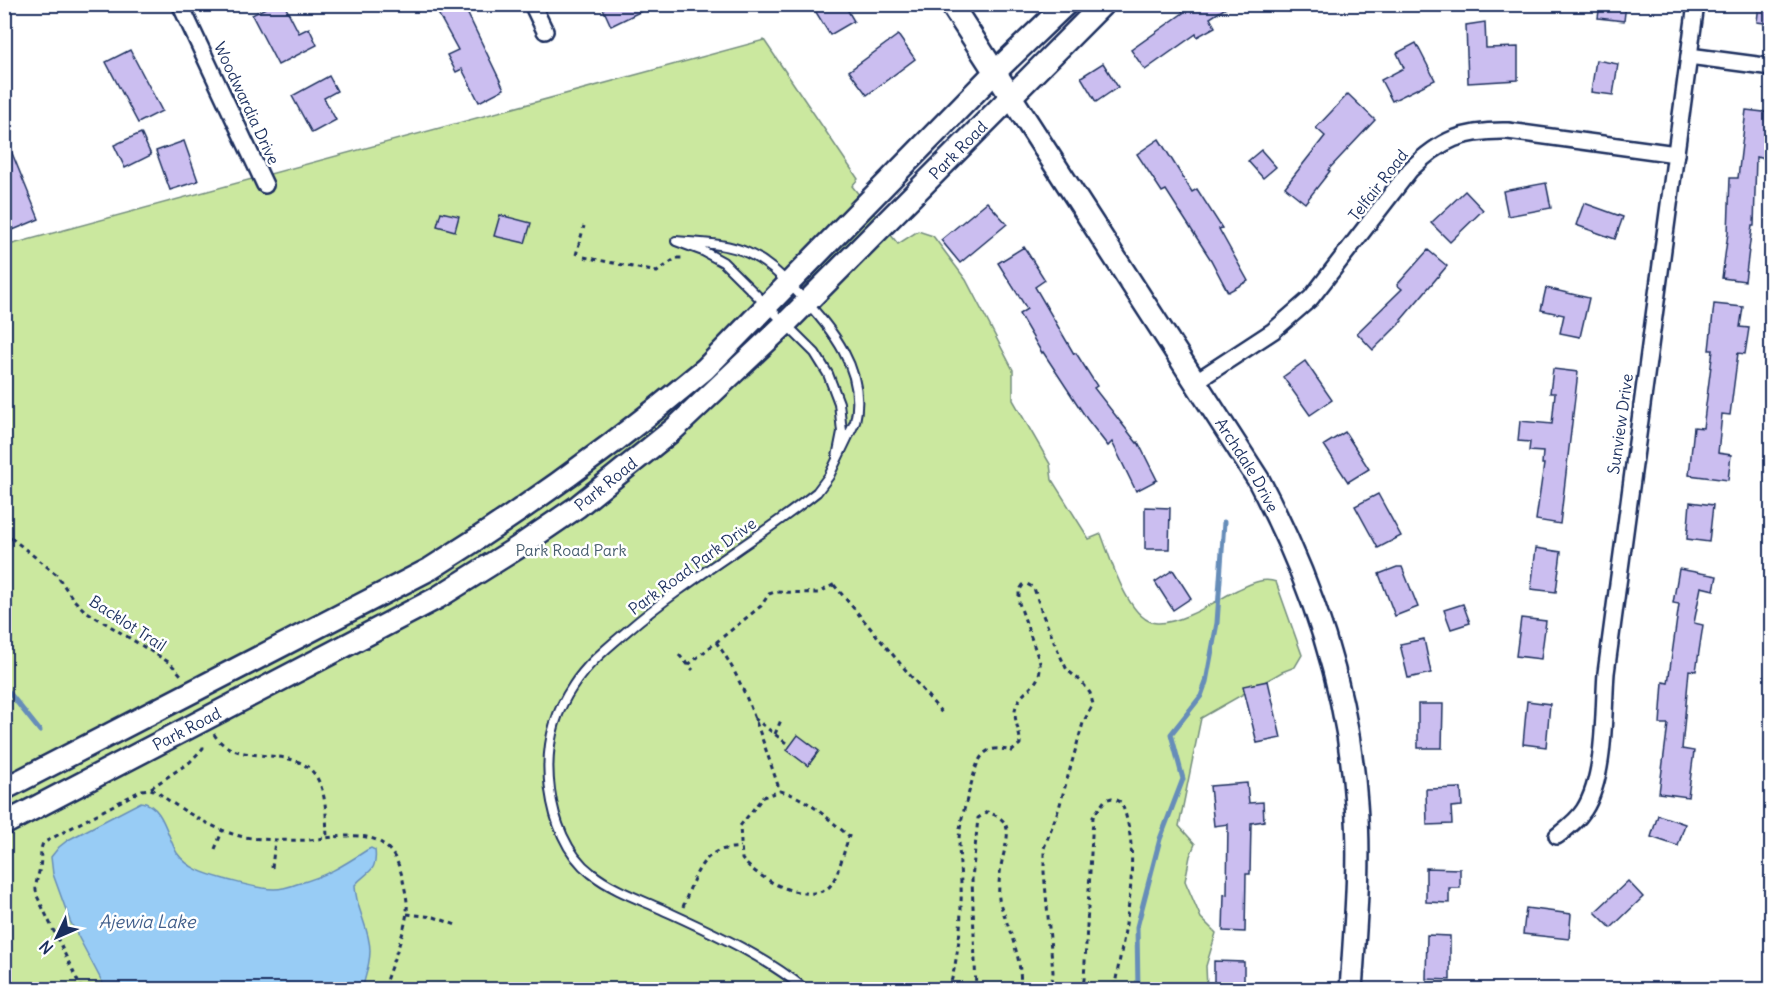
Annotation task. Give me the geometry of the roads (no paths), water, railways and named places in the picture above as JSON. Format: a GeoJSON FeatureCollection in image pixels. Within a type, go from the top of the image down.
{"type":"FeatureCollection","features":[{"type":"Feature","properties":{"kind":"main road","name":"Archdale Drive"},"geometry":{"type":"LineString","coordinates":[[951,4],[1258,479],[1285,529],[1302,570],[1323,627],[1349,741],[1356,803],[1357,898],[1351,990]]}},
{"type":"Feature","properties":{"kind":"main road","name":"Park Road"},"geometry":{"type":"LineString","coordinates":[[4,789],[430,569],[493,529],[652,413],[705,369],[995,72],[1066,4]]}},
{"type":"Feature","properties":{"kind":"main road","name":"Park Road"},"geometry":{"type":"LineString","coordinates":[[4,824],[437,598],[577,507],[674,429],[786,323],[1103,4]]}},
{"type":"Feature","properties":{"kind":"street","name":"Woodwardia Drive"},"geometry":{"type":"LineString","coordinates":[[180,4],[265,185]]}},
{"type":"Feature","properties":{"kind":"street"},"geometry":{"type":"LineString","coordinates":[[532,4],[545,31]]}},
{"type":"Feature","properties":{"kind":"street","name":"Sunview Drive"},"geometry":{"type":"LineString","coordinates":[[1557,836],[1575,822],[1585,809],[1599,770],[1605,674],[1696,4]]}},
{"type":"Feature","properties":{"kind":"street"},"geometry":{"type":"LineString","coordinates":[[1689,56],[1772,67]]}},
{"type":"Feature","properties":{"kind":"street","name":"Telfair Road"},"geometry":{"type":"LineString","coordinates":[[1195,382],[1273,331],[1311,298],[1410,170],[1426,153],[1448,140],[1484,131],[1508,131],[1676,154]]}},
{"type":"Feature","properties":{"kind":"lane","name":"Park Road Park Drive"},"geometry":{"type":"LineString","coordinates":[[806,990],[781,970],[746,949],[603,881],[588,871],[574,854],[559,827],[552,804],[547,763],[554,726],[572,686],[596,657],[672,594],[817,492],[829,476],[858,412],[856,386],[840,344],[827,324],[789,283],[768,265],[739,249],[676,241],[703,251],[723,262],[786,323],[821,361],[837,394],[841,412],[842,432],[837,457]]}},
{"type":"Feature","properties":{"kind":"water","name":"Ajewia Lake"},"geometry":{"type":"Polygon","coordinates":[[[141,802],[149,804],[160,815],[177,853],[186,863],[211,875],[255,887],[283,888],[317,878],[371,848],[375,850],[373,867],[355,885],[357,902],[368,934],[370,951],[362,989],[106,989],[70,921],[53,874],[51,857],[68,840],[141,802]]]}},
{"type":"Feature","properties":{"kind":"waterway"},"geometry":{"type":"LineString","coordinates":[[1138,990],[1137,927],[1160,839],[1183,779],[1171,734],[1201,696],[1206,682],[1217,623],[1224,522]]}},
{"type":"Feature","properties":{"kind":"waterway"},"geometry":{"type":"LineString","coordinates":[[4,686],[40,731]]}},
{"type":"Feature","properties":{"kind":"park label","name":"Park Road Park"},"geometry":{"type":"Point","coordinates":[571,550]}}]}
